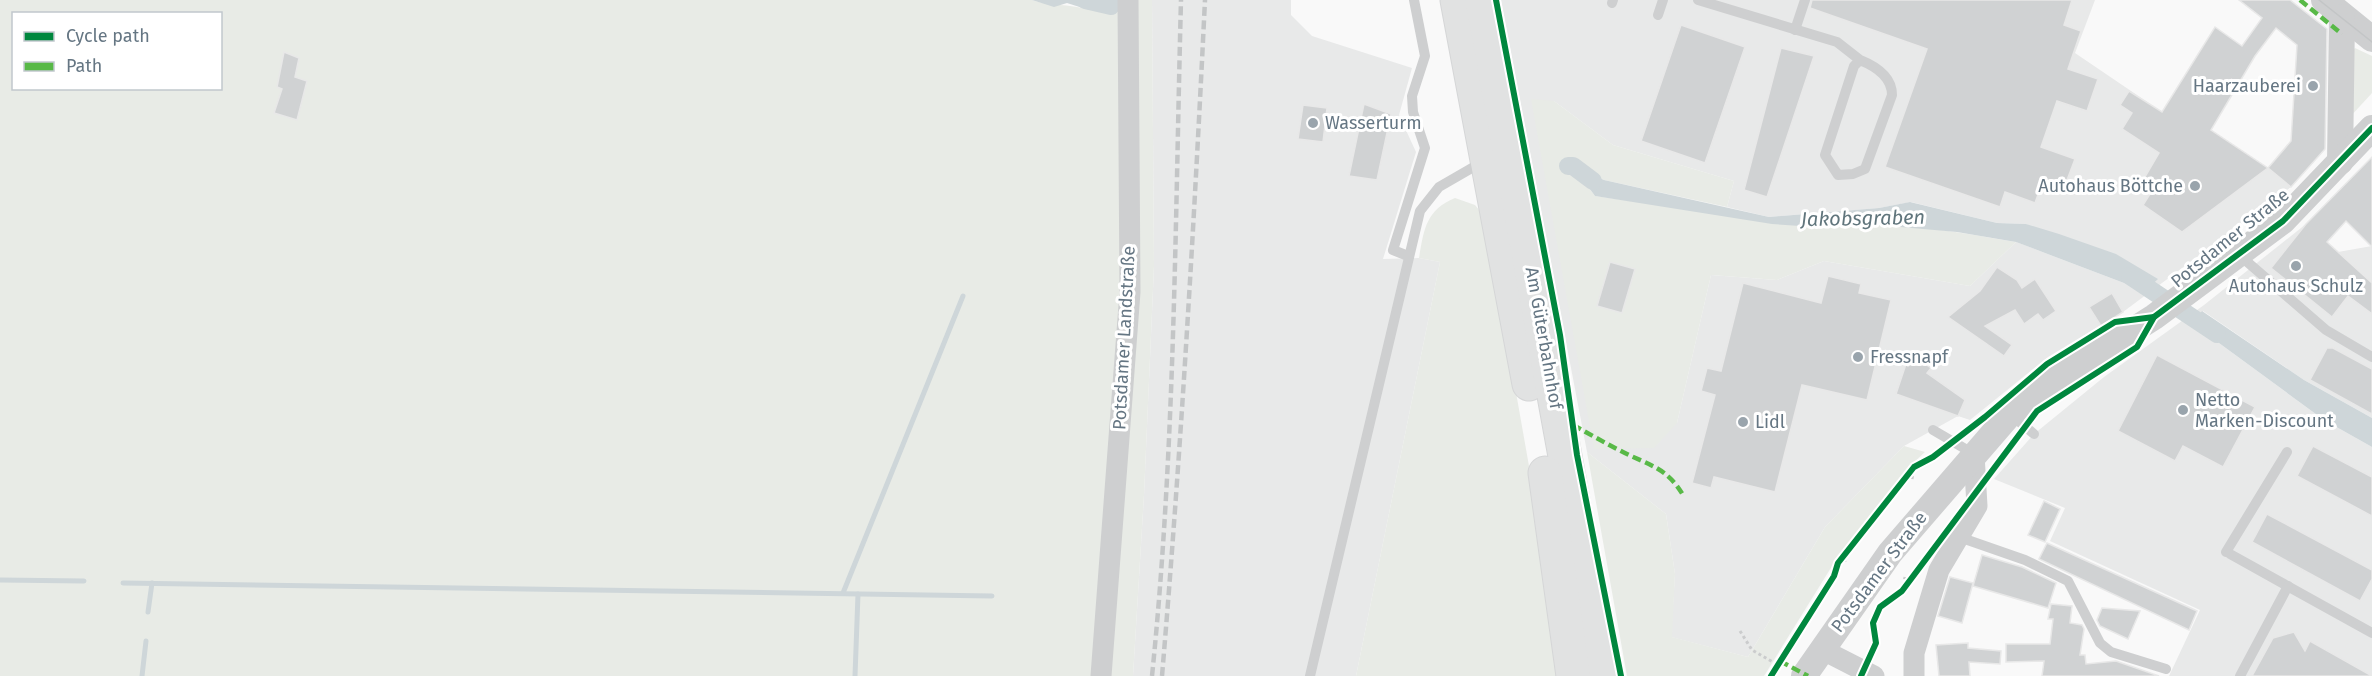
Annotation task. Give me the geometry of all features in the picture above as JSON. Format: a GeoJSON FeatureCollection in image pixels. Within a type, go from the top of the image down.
{"type":"FeatureCollection","features":[{"type":"Feature","properties":{"kind":"main road","name":"Am Güterbahnhof"},"geometry":{"type":"LineString","coordinates":[[1457,0],[1499,157],[1605,676]]}},
{"type":"Feature","properties":{"kind":"main road","name":"Am Güterbahnhof"},"geometry":{"type":"LineString","coordinates":[[1482,0],[1499,157],[1552,507],[1573,676]]}},
{"type":"Feature","properties":{"kind":"street","name":"Potsdamer Landstraße"},"geometry":{"type":"LineString","coordinates":[[1101,676],[1130,292],[1128,0]]}},
{"type":"Feature","properties":{"kind":"street"},"geometry":{"type":"LineString","coordinates":[[2333,8],[2372,39]]}},
{"type":"Feature","properties":{"kind":"street"},"geometry":{"type":"LineString","coordinates":[[2333,8],[2340,162]]}},
{"type":"Feature","properties":{"kind":"street","name":"Potsdamer Straße"},"geometry":{"type":"LineString","coordinates":[[1804,676],[1890,553],[2010,414],[2050,383],[2154,317],[2283,221],[2372,128]]}},
{"type":"Feature","properties":{"kind":"street"},"geometry":{"type":"LineString","coordinates":[[1914,676],[1914,653],[1939,570],[1977,506],[1974,454]]}},
{"type":"Feature","properties":{"kind":"street"},"geometry":{"type":"LineString","coordinates":[[1821,649],[1874,676]]}},
{"type":"Feature","properties":{"kind":"lane"},"geometry":{"type":"LineString","coordinates":[[1408,256],[1393,250],[1425,148],[1413,111],[1412,96],[1425,56],[1414,0]]}},
{"type":"Feature","properties":{"kind":"lane"},"geometry":{"type":"LineString","coordinates":[[1659,15],[1663,0]]}},
{"type":"Feature","properties":{"kind":"lane"},"geometry":{"type":"LineString","coordinates":[[1698,0],[1837,42],[1884,76],[1892,86],[1892,95],[1865,169],[1853,174],[1838,175],[1824,156],[1854,66],[1860,60]]}},
{"type":"Feature","properties":{"kind":"lane"},"geometry":{"type":"LineString","coordinates":[[1795,30],[1805,0]]}},
{"type":"Feature","properties":{"kind":"lane"},"geometry":{"type":"LineString","coordinates":[[1310,676],[1420,211],[1439,187],[1499,157]]}},
{"type":"Feature","properties":{"kind":"lane"},"geometry":{"type":"LineString","coordinates":[[2238,254],[2326,330],[2372,357]]}},
{"type":"Feature","properties":{"kind":"lane"},"geometry":{"type":"LineString","coordinates":[[2010,414],[2034,434]]}},
{"type":"Feature","properties":{"kind":"lane"},"geometry":{"type":"LineString","coordinates":[[1933,430],[1974,454]]}},
{"type":"Feature","properties":{"kind":"lane"},"geometry":{"type":"LineString","coordinates":[[2287,452],[2228,553],[2372,633]]}},
{"type":"Feature","properties":{"kind":"lane"},"geometry":{"type":"LineString","coordinates":[[1959,537],[2025,560],[2068,581],[2100,643],[2111,652],[2166,669]]}},
{"type":"Feature","properties":{"kind":"lane"},"geometry":{"type":"LineString","coordinates":[[2240,676],[2288,586]]}},
{"type":"Feature","properties":{"kind":"path"},"geometry":{"type":"LineString","coordinates":[[1912,479],[1914,467]]}},
{"type":"Feature","properties":{"kind":"path"},"geometry":{"type":"LineString","coordinates":[[1838,563],[1846,560]]}},
{"type":"Feature","properties":{"kind":"path"},"geometry":{"type":"LineString","coordinates":[[1902,591],[1905,577]]}},
{"type":"Feature","properties":{"kind":"path"},"geometry":{"type":"LineString","coordinates":[[1740,631],[1752,650],[1778,664]]}},
{"type":"Feature","properties":{"kind":"shaded area"},"geometry":{"type":"Polygon","coordinates":[[[0,0],[1032,0],[1089,10],[1096,4],[1094,0],[1152,0],[1154,266],[1133,676],[0,676],[0,0]]]}},
{"type":"Feature","properties":{"kind":"shaded area"},"geometry":{"type":"Polygon","coordinates":[[[1152,0],[1291,0],[1291,15],[1312,36],[1412,68],[1399,115],[1416,152],[1383,259],[1419,258],[1440,262],[1356,676],[1133,676],[1154,266],[1152,0]]]}},
{"type":"Feature","properties":{"kind":"shaded area"},"geometry":{"type":"Polygon","coordinates":[[[1501,0],[2095,0],[2075,53],[2162,112],[2211,130],[2268,168],[2291,187],[2123,312],[2048,357],[1970,420],[1958,416],[1904,446],[1825,527],[1748,657],[1671,637],[1675,574],[1666,514],[1587,452],[1501,0]],[[1554,101],[1677,423],[1711,275],[1777,280],[1824,261],[1970,286],[2016,242],[2145,291],[2026,224],[1997,223],[1911,202],[1879,208],[1769,217],[1727,207],[1734,181],[1613,145],[1554,101]]]}},
{"type":"Feature","properties":{"kind":"shaded area"},"geometry":{"type":"Polygon","coordinates":[[[2355,48],[2372,56],[2372,93],[2349,118],[2349,56],[2355,48]]]}},
{"type":"Feature","properties":{"kind":"shaded area"},"geometry":{"type":"Polygon","coordinates":[[[1531,99],[1554,101],[1613,145],[1734,181],[1727,207],[1604,180],[1574,167],[1595,196],[1815,227],[1839,224],[1889,224],[2016,242],[1970,286],[1824,261],[1777,280],[1711,275],[1677,423],[1654,448],[1594,449],[1531,99]]]}},
{"type":"Feature","properties":{"kind":"shaded area"},"geometry":{"type":"Polygon","coordinates":[[[1455,198],[1475,205],[1485,217],[1538,517],[1562,676],[1356,676],[1440,262],[1419,258],[1423,238],[1432,215],[1438,208],[1455,198]]]}},
{"type":"Feature","properties":{"kind":"shaded area"},"geometry":{"type":"Polygon","coordinates":[[[2306,224],[2338,252],[2372,246],[2372,418],[2304,380],[2203,311],[2193,324],[2324,420],[2372,447],[2372,676],[2169,676],[2200,610],[2050,541],[2065,508],[1994,479],[2034,434],[2104,377],[2204,305],[2306,224]]]}},
{"type":"Feature","properties":{"kind":"shaded area"},"geometry":{"type":"Polygon","coordinates":[[[1904,446],[1925,452],[1912,464],[1837,558],[1764,676],[1627,676],[1587,452],[1666,514],[1675,574],[1672,637],[1748,657],[1825,527],[1904,446]]]}},
{"type":"Feature","properties":{"kind":"water"},"geometry":{"type":"Polygon","coordinates":[[[1032,0],[1094,0],[1097,4],[1089,10],[1067,3],[1054,7],[1032,0]]]}},
{"type":"Feature","properties":{"kind":"water"},"geometry":{"type":"Polygon","coordinates":[[[1573,166],[1604,180],[1769,217],[1879,208],[1910,202],[1997,223],[2026,224],[2116,254],[2158,279],[2145,291],[2016,242],[1957,232],[1844,222],[1815,227],[1772,224],[1595,196],[1573,166]]]}},
{"type":"Feature","properties":{"kind":"water"},"geometry":{"type":"Polygon","coordinates":[[[2202,311],[2304,380],[2372,418],[2372,447],[2324,420],[2193,324],[2202,311]]]}},
{"type":"Feature","properties":{"kind":"building"},"geometry":{"type":"Polygon","coordinates":[[[1812,0],[2072,0],[2064,25],[2081,31],[2068,69],[2098,79],[2087,111],[2057,101],[2041,147],[2075,159],[2064,188],[2043,181],[2035,203],[2005,192],[2000,207],[1885,167],[1927,49],[1810,8],[1812,0]]]}},
{"type":"Feature","properties":{"kind":"building"},"geometry":{"type":"Polygon","coordinates":[[[2239,0],[2290,0],[2327,29],[2325,149],[2291,187],[2268,168],[2182,232],[2143,205],[2150,194],[2139,187],[2159,153],[2122,129],[2132,113],[2120,105],[2129,91],[2162,112],[2215,27],[2242,46],[2262,18],[2239,0]],[[2276,28],[2255,56],[2211,130],[2268,168],[2291,141],[2297,45],[2276,28]]]}},
{"type":"Feature","properties":{"kind":"building"},"geometry":{"type":"Polygon","coordinates":[[[1681,25],[1745,47],[1705,163],[1641,141],[1681,25]]]}},
{"type":"Feature","properties":{"kind":"building"},"geometry":{"type":"Polygon","coordinates":[[[1781,48],[1814,56],[1767,197],[1744,190],[1781,48]]]}},
{"type":"Feature","properties":{"kind":"building"},"geometry":{"type":"Polygon","coordinates":[[[284,52],[299,58],[295,77],[307,81],[297,120],[274,113],[282,89],[277,87],[284,52]]]}},
{"type":"Feature","properties":{"kind":"building"},"geometry":{"type":"Polygon","coordinates":[[[1364,104],[1391,114],[1377,180],[1349,176],[1364,104]]]}},
{"type":"Feature","properties":{"kind":"building","name":"Wasserturm"},"geometry":{"type":"Polygon","coordinates":[[[1303,105],[1327,108],[1323,142],[1298,139],[1303,105]]]}},
{"type":"Feature","properties":{"kind":"building"},"geometry":{"type":"Polygon","coordinates":[[[2372,157],[2372,247],[2346,221],[2327,242],[2372,283],[2372,314],[2348,296],[2332,317],[2271,268],[2306,224],[2372,157]]]}},
{"type":"Feature","properties":{"kind":"building"},"geometry":{"type":"Polygon","coordinates":[[[1610,262],[1635,269],[1622,313],[1597,306],[1610,262]]]}},
{"type":"Feature","properties":{"kind":"building"},"geometry":{"type":"Polygon","coordinates":[[[1997,267],[2017,280],[2022,288],[2035,279],[2056,311],[2043,320],[2038,314],[2024,324],[2015,310],[1985,326],[2012,345],[2004,356],[1948,317],[1980,291],[1997,267]]]}},
{"type":"Feature","properties":{"kind":"building"},"geometry":{"type":"Polygon","coordinates":[[[1828,276],[1861,284],[1859,293],[1891,300],[1867,400],[1802,385],[1775,492],[1714,477],[1711,488],[1692,483],[1715,395],[1701,391],[1707,368],[1721,371],[1743,283],[1821,303],[1828,276]]]}},
{"type":"Feature","properties":{"kind":"building"},"geometry":{"type":"Polygon","coordinates":[[[2112,293],[2123,312],[2101,326],[2089,307],[2112,293]]]}},
{"type":"Feature","properties":{"kind":"building"},"geometry":{"type":"Polygon","coordinates":[[[2327,348],[2333,348],[2372,369],[2372,414],[2310,380],[2327,348]]]}},
{"type":"Feature","properties":{"kind":"building"},"geometry":{"type":"Polygon","coordinates":[[[2157,355],[2255,407],[2223,467],[2183,446],[2175,461],[2118,431],[2157,355]]]}},
{"type":"Feature","properties":{"kind":"building"},"geometry":{"type":"Polygon","coordinates":[[[1915,357],[1931,368],[1927,373],[1965,400],[1958,416],[1896,394],[1906,364],[1908,366],[1915,357]]]}},
{"type":"Feature","properties":{"kind":"building"},"geometry":{"type":"Polygon","coordinates":[[[2313,446],[2372,477],[2372,516],[2297,476],[2313,446]]]}},
{"type":"Feature","properties":{"kind":"building"},"geometry":{"type":"Polygon","coordinates":[[[2044,501],[2060,509],[2045,542],[2028,535],[2044,501]]]}},
{"type":"Feature","properties":{"kind":"building"},"geometry":{"type":"Polygon","coordinates":[[[2267,514],[2372,570],[2372,579],[2360,601],[2252,542],[2267,514]]]}},
{"type":"Feature","properties":{"kind":"building"},"geometry":{"type":"Polygon","coordinates":[[[2047,543],[2197,611],[2189,630],[2039,559],[2047,543]]]}},
{"type":"Feature","properties":{"kind":"building"},"geometry":{"type":"Polygon","coordinates":[[[1982,555],[2022,567],[2056,583],[2048,608],[1973,586],[1982,555]]]}},
{"type":"Feature","properties":{"kind":"building"},"geometry":{"type":"Polygon","coordinates":[[[1950,577],[1973,583],[1962,623],[1938,616],[1950,577]]]}},
{"type":"Feature","properties":{"kind":"building"},"geometry":{"type":"Polygon","coordinates":[[[2051,604],[2072,606],[2070,623],[2082,625],[2084,629],[2080,655],[2085,655],[2086,664],[2116,661],[2159,676],[2042,676],[2044,661],[2006,662],[2006,644],[2050,644],[2053,619],[2048,619],[2051,604]]]}},
{"type":"Feature","properties":{"kind":"building"},"geometry":{"type":"Polygon","coordinates":[[[2102,608],[2140,611],[2128,639],[2100,626],[2097,620],[2102,608]]]}},
{"type":"Feature","properties":{"kind":"building"},"geometry":{"type":"Polygon","coordinates":[[[2294,632],[2305,651],[2310,641],[2372,676],[2252,676],[2273,638],[2294,632]]]}},
{"type":"Feature","properties":{"kind":"building"},"geometry":{"type":"Polygon","coordinates":[[[1968,643],[1968,648],[2001,651],[2000,664],[1969,662],[1970,676],[1939,676],[1936,645],[1968,643]]]}},
{"type":"Feature","properties":{"kind":"waterway","name":"Jakobsgraben"},"geometry":{"type":"LineString","coordinates":[[1085,0],[1111,6]]}},
{"type":"Feature","properties":{"kind":"waterway","name":"Jakobsgraben"},"geometry":{"type":"LineString","coordinates":[[1568,166],[1573,166],[1593,181]]}},
{"type":"Feature","properties":{"kind":"waterway"},"geometry":{"type":"LineString","coordinates":[[2130,276],[2217,334]]}},
{"type":"Feature","properties":{"kind":"waterway"},"geometry":{"type":"LineString","coordinates":[[843,593],[963,296]]}},
{"type":"Feature","properties":{"kind":"waterway"},"geometry":{"type":"LineString","coordinates":[[0,580],[84,581]]}},
{"type":"Feature","properties":{"kind":"waterway"},"geometry":{"type":"LineString","coordinates":[[123,583],[992,596]]}},
{"type":"Feature","properties":{"kind":"waterway"},"geometry":{"type":"LineString","coordinates":[[148,612],[152,583]]}},
{"type":"Feature","properties":{"kind":"waterway"},"geometry":{"type":"LineString","coordinates":[[855,676],[858,594]]}},
{"type":"Feature","properties":{"kind":"waterway"},"geometry":{"type":"LineString","coordinates":[[142,676],[146,641]]}},
{"type":"Feature","properties":{"kind":"tram line"},"geometry":{"type":"LineString","coordinates":[[2319,0],[2372,42]]}},
{"type":"Feature","properties":{"kind":"railway"},"geometry":{"type":"LineString","coordinates":[[1152,676],[1160,592],[1170,423],[1181,0]]}},
{"type":"Feature","properties":{"kind":"railway"},"geometry":{"type":"LineString","coordinates":[[1162,676],[1186,338],[1205,0]]}},
{"type":"Feature","properties":{"kind":"marked path"},"geometry":{"type":"LineString","coordinates":[[2300,0],[2342,34]]}},
{"type":"Feature","properties":{"kind":"marked path"},"geometry":{"type":"LineString","coordinates":[[1573,425],[1663,472],[1677,485],[1683,495]]}},
{"type":"Feature","properties":{"kind":"marked path"},"geometry":{"type":"LineString","coordinates":[[1780,661],[1808,676]]}},
{"type":"Feature","properties":{"kind":"cycle path"},"geometry":{"type":"LineString","coordinates":[[1496,0],[1560,335],[1577,455],[1621,676]]}},
{"type":"Feature","properties":{"kind":"cycle path"},"geometry":{"type":"LineString","coordinates":[[1861,676],[1876,643],[1873,623],[1880,607],[1902,591],[2037,411],[2137,347],[2154,317],[2283,221],[2372,128]]}},
{"type":"Feature","properties":{"kind":"cycle path"},"geometry":{"type":"LineString","coordinates":[[1771,676],[1834,576],[1838,563],[1914,467],[1933,457],[1985,417],[2047,364],[2115,322],[2154,317]]}},
{"type":"Feature","properties":{"kind":"place","name":"Haarzauberei"},"geometry":{"type":"Point","coordinates":[2313,86]}},
{"type":"Feature","properties":{"kind":"place","name":"Wasserturm"},"geometry":{"type":"Point","coordinates":[1313,123]}},
{"type":"Feature","properties":{"kind":"place","name":"Autohaus Böttche"},"geometry":{"type":"Point","coordinates":[2195,186]}},
{"type":"Feature","properties":{"kind":"place","name":"Autohaus Schulz"},"geometry":{"type":"Point","coordinates":[2296,266]}},
{"type":"Feature","properties":{"kind":"place","name":"Fressnapf"},"geometry":{"type":"Point","coordinates":[1858,357]}},
{"type":"Feature","properties":{"kind":"place","name":"Netto Marken-Discount"},"geometry":{"type":"Point","coordinates":[2183,410]}},
{"type":"Feature","properties":{"kind":"place","name":"Lidl"},"geometry":{"type":"Point","coordinates":[1743,422]}}]}
